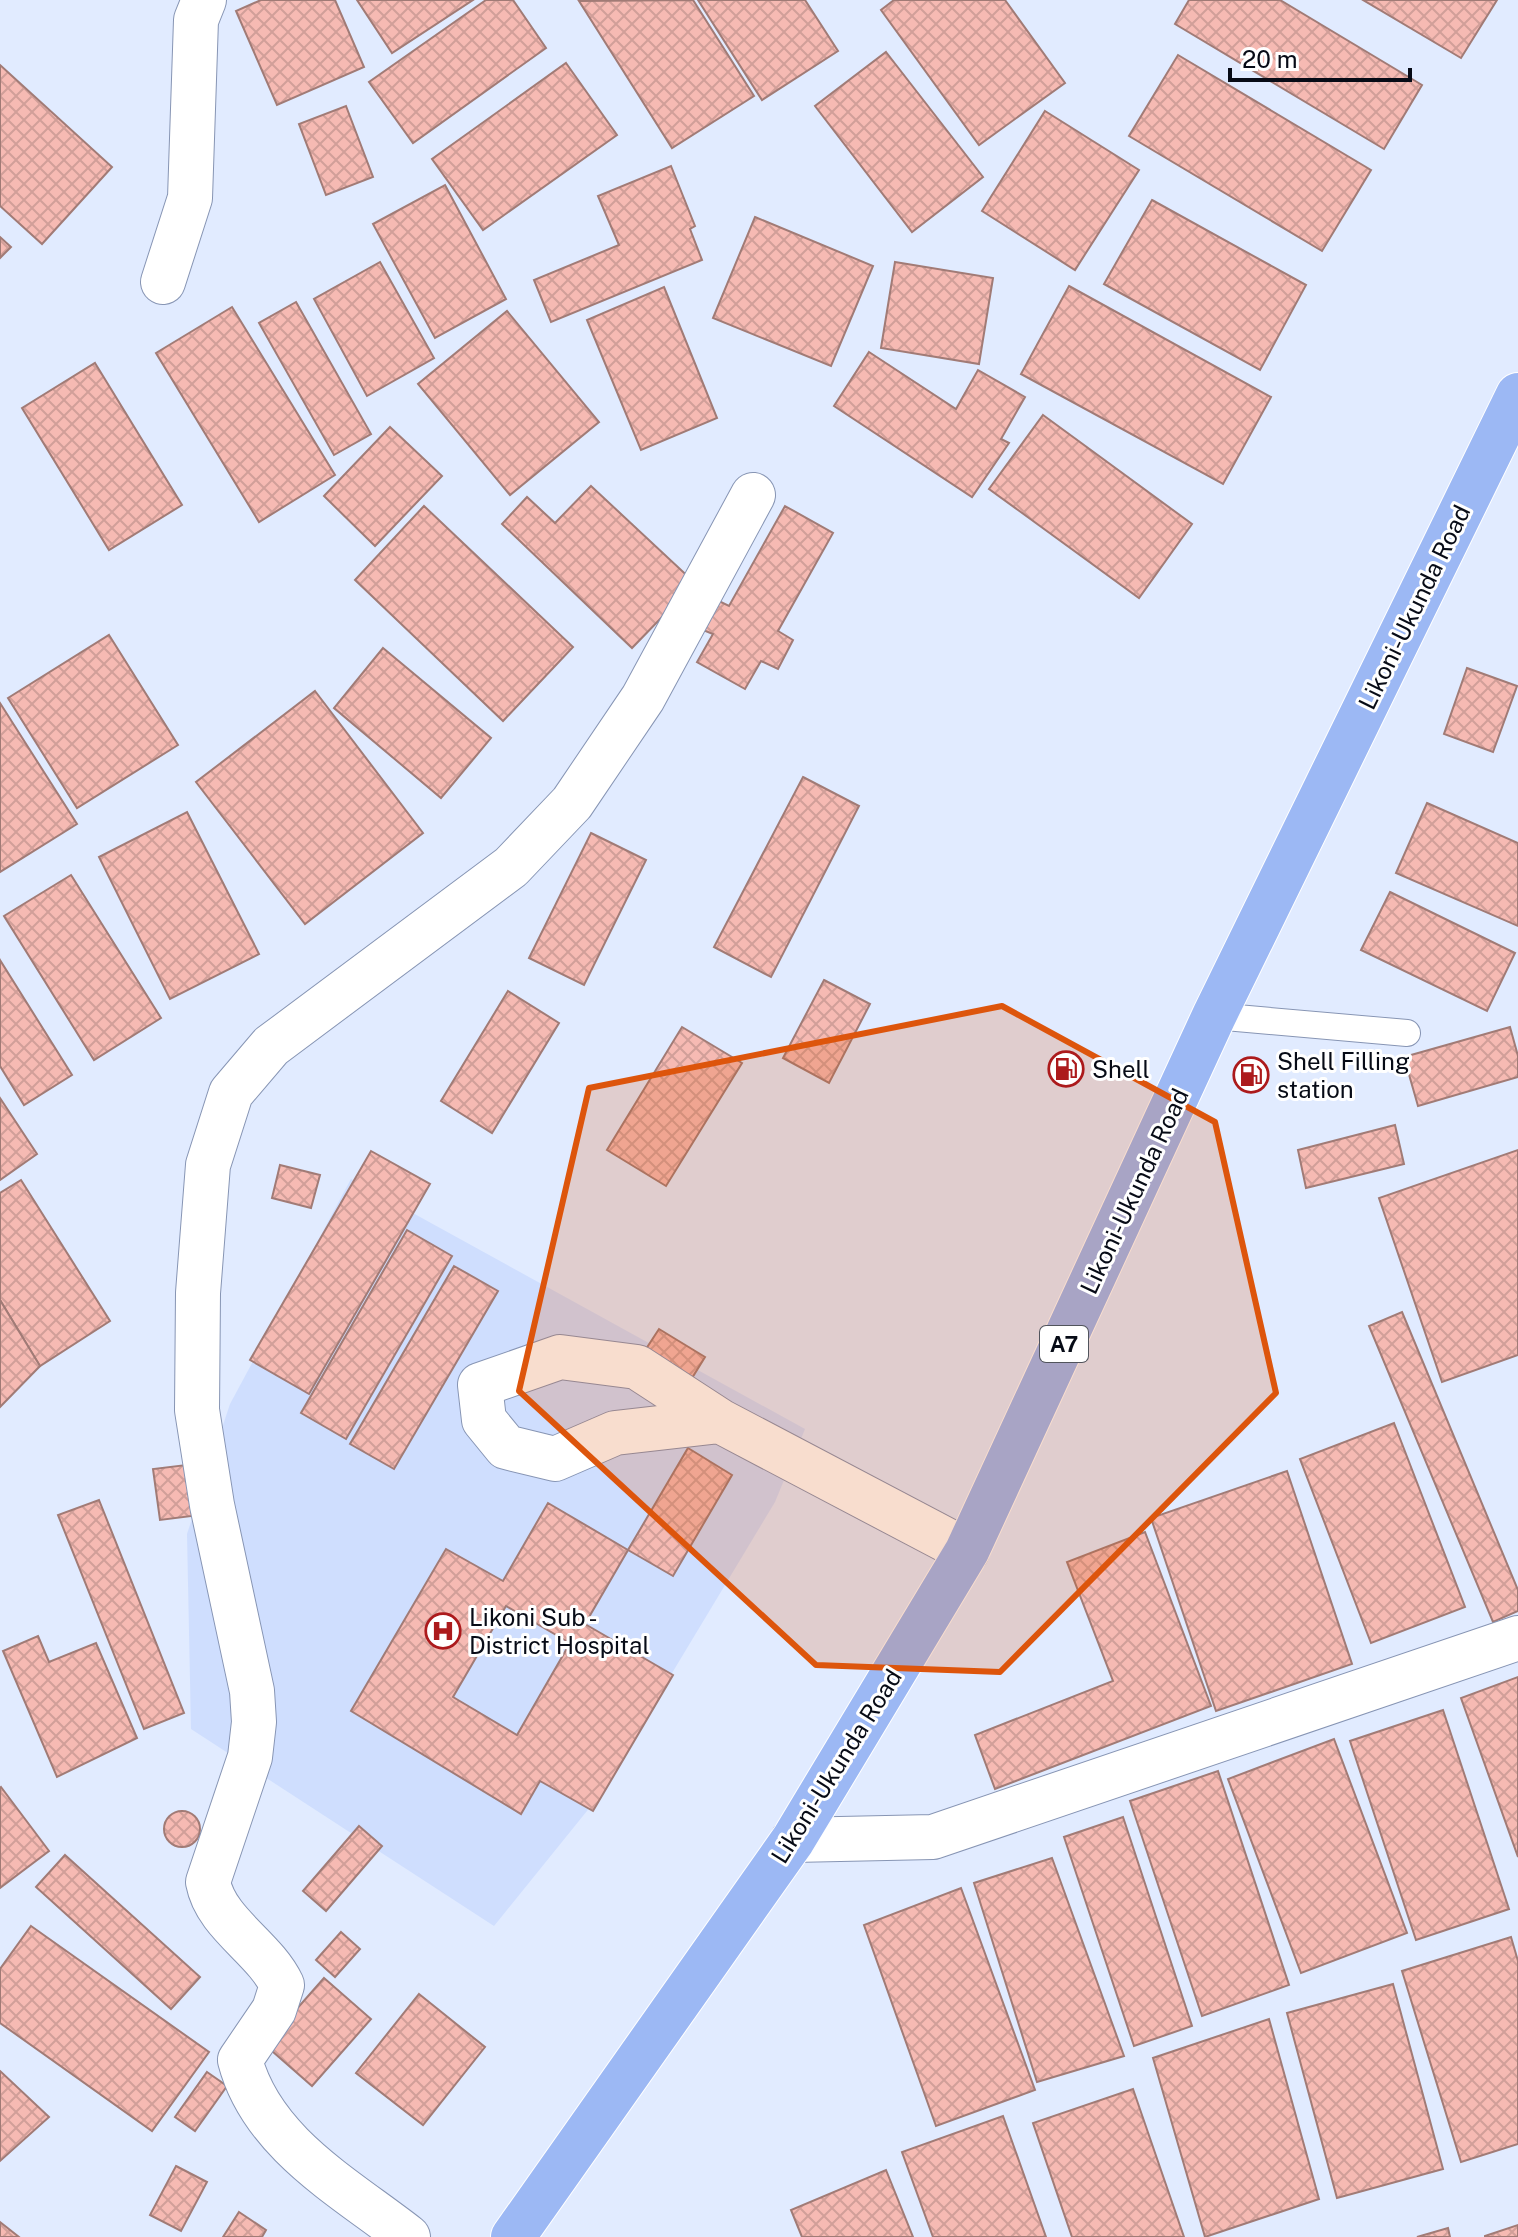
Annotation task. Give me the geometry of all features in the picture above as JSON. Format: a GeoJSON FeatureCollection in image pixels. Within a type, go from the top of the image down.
{"type":"FeatureCollection","features":[{"type":"Feature","properties":{"kind":"highway","name":"Likoni-Ukunda Road"},"geometry":{"type":"LineString","coordinates":[[513,2237],[793,1840],[967,1551],[1214,1016],[1518,395]]}},
{"type":"Feature","properties":{"kind":"street"},"geometry":{"type":"LineString","coordinates":[[163,282],[190,198],[196,20],[204,0]]}},
{"type":"Feature","properties":{"kind":"street"},"geometry":{"type":"LineString","coordinates":[[408,2237],[290,2147],[273,2128],[240,2060],[274,2010],[282,1985],[258,1950],[211,1898],[208,1882],[250,1757],[254,1722],[252,1691],[212,1505],[197,1410],[198,1293],[208,1165],[231,1093],[271,1046],[511,867],[572,803],[643,698],[753,495]]}},
{"type":"Feature","properties":{"kind":"street"},"geometry":{"type":"LineString","coordinates":[[720,1421],[967,1551]]}},
{"type":"Feature","properties":{"kind":"street"},"geometry":{"type":"LineString","coordinates":[[793,1840],[933,1837],[1518,1638]]}},
{"type":"Feature","properties":{"kind":"lane"},"geometry":{"type":"LineString","coordinates":[[1214,1016],[1407,1033]]}},
{"type":"Feature","properties":{"kind":"highlighted area"},"geometry":{"type":"Polygon","coordinates":[[[1002,1006],[1215,1122],[1276,1393],[1000,1672],[816,1665],[519,1391],[589,1088],[1002,1006]]]}},
{"type":"Feature","properties":{"kind":"shaded area","name":"Likoni Sub - District Hospital"},"geometry":{"type":"Polygon","coordinates":[[[351,1179],[805,1429],[775,1502],[595,1801],[494,1926],[191,1729],[187,1534],[230,1404],[351,1179]]]}},
{"type":"Feature","properties":{"kind":"building"},"geometry":{"type":"Polygon","coordinates":[[[261,0],[335,0],[364,67],[277,105],[236,11],[261,0]]]}},
{"type":"Feature","properties":{"kind":"building"},"geometry":{"type":"Polygon","coordinates":[[[357,0],[473,0],[392,53],[357,0]]]}},
{"type":"Feature","properties":{"kind":"building"},"geometry":{"type":"Polygon","coordinates":[[[486,0],[513,0],[546,48],[413,143],[369,82],[486,0]]]}},
{"type":"Feature","properties":{"kind":"building"},"geometry":{"type":"Polygon","coordinates":[[[693,0],[754,96],[672,148],[579,1],[693,0]]]}},
{"type":"Feature","properties":{"kind":"building"},"geometry":{"type":"Polygon","coordinates":[[[698,0],[805,0],[838,51],[762,100],[698,0]]]}},
{"type":"Feature","properties":{"kind":"building"},"geometry":{"type":"Polygon","coordinates":[[[894,0],[1005,0],[1065,83],[979,145],[881,10],[894,0]]]}},
{"type":"Feature","properties":{"kind":"building"},"geometry":{"type":"Polygon","coordinates":[[[1189,0],[1280,0],[1422,85],[1384,149],[1175,24],[1189,0]]]}},
{"type":"Feature","properties":{"kind":"building"},"geometry":{"type":"Polygon","coordinates":[[[1363,0],[1497,0],[1461,58],[1363,0]]]}},
{"type":"Feature","properties":{"kind":"building"},"geometry":{"type":"Polygon","coordinates":[[[886,52],[983,177],[912,232],[815,106],[886,52]]]}},
{"type":"Feature","properties":{"kind":"building"},"geometry":{"type":"Polygon","coordinates":[[[1178,55],[1371,170],[1322,251],[1129,136],[1178,55]]]}},
{"type":"Feature","properties":{"kind":"building"},"geometry":{"type":"Polygon","coordinates":[[[566,63],[617,135],[483,230],[432,159],[566,63]]]}},
{"type":"Feature","properties":{"kind":"building"},"geometry":{"type":"Polygon","coordinates":[[[0,65],[112,167],[42,244],[0,206],[0,65]]]}},
{"type":"Feature","properties":{"kind":"building"},"geometry":{"type":"Polygon","coordinates":[[[346,106],[373,177],[326,195],[299,124],[346,106]]]}},
{"type":"Feature","properties":{"kind":"building"},"geometry":{"type":"Polygon","coordinates":[[[1045,111],[1139,170],[1075,270],[982,211],[1045,111]]]}},
{"type":"Feature","properties":{"kind":"building"},"geometry":{"type":"Polygon","coordinates":[[[671,166],[695,226],[690,229],[702,260],[551,322],[534,280],[619,245],[598,196],[671,166]]]}},
{"type":"Feature","properties":{"kind":"building"},"geometry":{"type":"Polygon","coordinates":[[[445,185],[506,299],[435,338],[373,224],[445,185]]]}},
{"type":"Feature","properties":{"kind":"building"},"geometry":{"type":"Polygon","coordinates":[[[1152,200],[1306,285],[1260,370],[1104,284],[1152,200]]]}},
{"type":"Feature","properties":{"kind":"building"},"geometry":{"type":"Polygon","coordinates":[[[755,217],[873,266],[831,366],[713,318],[755,217]]]}},
{"type":"Feature","properties":{"kind":"building"},"geometry":{"type":"Polygon","coordinates":[[[0,237],[11,247],[0,258],[0,237]]]}},
{"type":"Feature","properties":{"kind":"building"},"geometry":{"type":"Polygon","coordinates":[[[380,262],[434,358],[367,396],[314,299],[380,262]]]}},
{"type":"Feature","properties":{"kind":"building"},"geometry":{"type":"Polygon","coordinates":[[[895,262],[993,278],[979,364],[881,348],[895,262]]]}},
{"type":"Feature","properties":{"kind":"building"},"geometry":{"type":"Polygon","coordinates":[[[1069,286],[1271,397],[1223,484],[1021,374],[1069,286]]]}},
{"type":"Feature","properties":{"kind":"building"},"geometry":{"type":"Polygon","coordinates":[[[664,287],[717,418],[641,450],[587,320],[664,287]]]}},
{"type":"Feature","properties":{"kind":"building"},"geometry":{"type":"Polygon","coordinates":[[[296,302],[371,434],[334,455],[259,323],[296,302]]]}},
{"type":"Feature","properties":{"kind":"building"},"geometry":{"type":"Polygon","coordinates":[[[232,307],[335,475],[259,522],[156,353],[232,307]]]}},
{"type":"Feature","properties":{"kind":"building"},"geometry":{"type":"Polygon","coordinates":[[[507,311],[599,422],[510,495],[418,384],[507,311]]]}},
{"type":"Feature","properties":{"kind":"building"},"geometry":{"type":"Polygon","coordinates":[[[869,352],[956,409],[978,370],[1025,397],[1001,439],[1009,443],[972,497],[834,406],[869,352]]]}},
{"type":"Feature","properties":{"kind":"building"},"geometry":{"type":"Polygon","coordinates":[[[95,363],[182,505],[109,550],[22,408],[95,363]]]}},
{"type":"Feature","properties":{"kind":"building"},"geometry":{"type":"Polygon","coordinates":[[[1043,415],[1192,524],[1139,598],[989,489],[1043,415]]]}},
{"type":"Feature","properties":{"kind":"building"},"geometry":{"type":"Polygon","coordinates":[[[390,427],[442,476],[375,546],[324,496],[390,427]]]}},
{"type":"Feature","properties":{"kind":"building"},"geometry":{"type":"Polygon","coordinates":[[[591,486],[695,583],[632,648],[502,524],[527,497],[555,523],[591,486]]]}},
{"type":"Feature","properties":{"kind":"building"},"geometry":{"type":"Polygon","coordinates":[[[424,506],[573,647],[503,721],[355,580],[424,506]]]}},
{"type":"Feature","properties":{"kind":"building"},"geometry":{"type":"Polygon","coordinates":[[[785,506],[833,533],[778,631],[793,640],[778,669],[761,661],[745,689],[697,662],[713,634],[703,630],[719,601],[729,606],[785,506]]]}},
{"type":"Feature","properties":{"kind":"building"},"geometry":{"type":"Polygon","coordinates":[[[109,635],[178,745],[77,808],[8,698],[109,635]]]}},
{"type":"Feature","properties":{"kind":"building"},"geometry":{"type":"Polygon","coordinates":[[[383,648],[491,738],[441,798],[334,708],[383,648]]]}},
{"type":"Feature","properties":{"kind":"building"},"geometry":{"type":"Polygon","coordinates":[[[1467,668],[1517,686],[1493,752],[1444,734],[1467,668]]]}},
{"type":"Feature","properties":{"kind":"building"},"geometry":{"type":"Polygon","coordinates":[[[315,691],[423,833],[305,924],[196,782],[315,691]]]}},
{"type":"Feature","properties":{"kind":"building"},"geometry":{"type":"Polygon","coordinates":[[[0,703],[77,824],[0,872],[0,703]]]}},
{"type":"Feature","properties":{"kind":"building"},"geometry":{"type":"Polygon","coordinates":[[[803,777],[859,806],[771,977],[714,947],[803,777]]]}},
{"type":"Feature","properties":{"kind":"building"},"geometry":{"type":"Polygon","coordinates":[[[1427,803],[1518,843],[1518,926],[1396,873],[1427,803]]]}},
{"type":"Feature","properties":{"kind":"building"},"geometry":{"type":"Polygon","coordinates":[[[187,812],[259,954],[170,999],[99,857],[187,812]]]}},
{"type":"Feature","properties":{"kind":"building"},"geometry":{"type":"Polygon","coordinates":[[[591,833],[646,860],[584,985],[529,958],[591,833]]]}},
{"type":"Feature","properties":{"kind":"building"},"geometry":{"type":"Polygon","coordinates":[[[71,875],[161,1018],[94,1060],[4,916],[71,875]]]}},
{"type":"Feature","properties":{"kind":"building"},"geometry":{"type":"Polygon","coordinates":[[[1390,892],[1515,953],[1487,1011],[1361,950],[1390,892]]]}},
{"type":"Feature","properties":{"kind":"building"},"geometry":{"type":"Polygon","coordinates":[[[0,960],[72,1075],[24,1105],[0,1066],[0,960]]]}},
{"type":"Feature","properties":{"kind":"building"},"geometry":{"type":"Polygon","coordinates":[[[824,980],[870,1004],[829,1083],[783,1058],[824,980]]]}},
{"type":"Feature","properties":{"kind":"building"},"geometry":{"type":"Polygon","coordinates":[[[508,991],[559,1023],[492,1133],[441,1101],[508,991]]]}},
{"type":"Feature","properties":{"kind":"building"},"geometry":{"type":"Polygon","coordinates":[[[682,1027],[742,1063],[666,1186],[607,1150],[682,1027]]]}},
{"type":"Feature","properties":{"kind":"building"},"geometry":{"type":"Polygon","coordinates":[[[1510,1027],[1518,1056],[1518,1077],[1418,1106],[1404,1057],[1510,1027]]]}},
{"type":"Feature","properties":{"kind":"building"},"geometry":{"type":"Polygon","coordinates":[[[0,1098],[37,1154],[0,1180],[0,1098]]]}},
{"type":"Feature","properties":{"kind":"building"},"geometry":{"type":"Polygon","coordinates":[[[1395,1125],[1404,1164],[1306,1188],[1298,1150],[1395,1125]]]}},
{"type":"Feature","properties":{"kind":"building"},"geometry":{"type":"Polygon","coordinates":[[[1518,1150],[1518,1355],[1442,1382],[1379,1198],[1518,1150]]]}},
{"type":"Feature","properties":{"kind":"building"},"geometry":{"type":"Polygon","coordinates":[[[371,1151],[430,1184],[309,1394],[250,1360],[371,1151]]]}},
{"type":"Feature","properties":{"kind":"building"},"geometry":{"type":"Polygon","coordinates":[[[280,1165],[320,1175],[311,1208],[272,1198],[280,1165]]]}},
{"type":"Feature","properties":{"kind":"building"},"geometry":{"type":"Polygon","coordinates":[[[21,1180],[110,1321],[40,1366],[0,1300],[0,1193],[21,1180]]]}},
{"type":"Feature","properties":{"kind":"building"},"geometry":{"type":"Polygon","coordinates":[[[407,1230],[452,1256],[346,1439],[301,1413],[407,1230]]]}},
{"type":"Feature","properties":{"kind":"building"},"geometry":{"type":"Polygon","coordinates":[[[454,1266],[498,1291],[394,1469],[350,1444],[454,1266]]]}},
{"type":"Feature","properties":{"kind":"building"},"geometry":{"type":"Polygon","coordinates":[[[0,1300],[40,1366],[0,1407],[0,1300]]]}},
{"type":"Feature","properties":{"kind":"building"},"geometry":{"type":"Polygon","coordinates":[[[1402,1312],[1518,1590],[1518,1611],[1493,1622],[1369,1326],[1402,1312]]]}},
{"type":"Feature","properties":{"kind":"building"},"geometry":{"type":"Polygon","coordinates":[[[659,1329],[705,1357],[692,1378],[646,1349],[659,1329]]]}},
{"type":"Feature","properties":{"kind":"building"},"geometry":{"type":"Polygon","coordinates":[[[1394,1423],[1465,1607],[1371,1643],[1300,1459],[1394,1423]]]}},
{"type":"Feature","properties":{"kind":"building"},"geometry":{"type":"Polygon","coordinates":[[[688,1448],[732,1475],[673,1576],[628,1550],[688,1448]]]}},
{"type":"Feature","properties":{"kind":"building"},"geometry":{"type":"Polygon","coordinates":[[[186,1465],[192,1516],[160,1520],[153,1469],[186,1465]]]}},
{"type":"Feature","properties":{"kind":"building"},"geometry":{"type":"Polygon","coordinates":[[[1287,1471],[1352,1664],[1216,1711],[1151,1518],[1287,1471]]]}},
{"type":"Feature","properties":{"kind":"building"},"geometry":{"type":"Polygon","coordinates":[[[99,1500],[184,1713],[144,1729],[58,1515],[99,1500]]]}},
{"type":"Feature","properties":{"kind":"building"},"geometry":{"type":"Polygon","coordinates":[[[548,1503],[628,1550],[585,1624],[673,1675],[593,1811],[540,1781],[521,1814],[351,1711],[446,1549],[503,1581],[548,1503]],[[506,1606],[453,1697],[517,1735],[570,1643],[506,1606]]]}},
{"type":"Feature","properties":{"kind":"building"},"geometry":{"type":"Polygon","coordinates":[[[1145,1532],[1211,1706],[995,1789],[975,1735],[1113,1681],[1067,1562],[1145,1532]]]}},
{"type":"Feature","properties":{"kind":"building"},"geometry":{"type":"Polygon","coordinates":[[[38,1636],[49,1662],[96,1643],[137,1738],[57,1777],[3,1651],[38,1636]]]}},
{"type":"Feature","properties":{"kind":"building"},"geometry":{"type":"Polygon","coordinates":[[[1518,1677],[1518,1857],[1461,1698],[1518,1677]]]}},
{"type":"Feature","properties":{"kind":"building"},"geometry":{"type":"Polygon","coordinates":[[[1443,1710],[1509,1909],[1416,1940],[1350,1741],[1443,1710]]]}},
{"type":"Feature","properties":{"kind":"building"},"geometry":{"type":"Polygon","coordinates":[[[1334,1739],[1407,1933],[1301,1973],[1228,1779],[1334,1739]]]}},
{"type":"Feature","properties":{"kind":"building"},"geometry":{"type":"Polygon","coordinates":[[[1218,1771],[1289,1985],[1202,2016],[1130,1801],[1218,1771]]]}},
{"type":"Feature","properties":{"kind":"building"},"geometry":{"type":"Polygon","coordinates":[[[0,1788],[49,1851],[0,1888],[0,1788]]]}},
{"type":"Feature","properties":{"kind":"building"},"geometry":{"type":"Polygon","coordinates":[[[182,1811],[195,1816],[200,1829],[195,1842],[182,1847],[169,1842],[164,1829],[169,1816],[182,1811]]]}},
{"type":"Feature","properties":{"kind":"building"},"geometry":{"type":"Polygon","coordinates":[[[1123,1817],[1192,2026],[1134,2046],[1064,1837],[1123,1817]]]}},
{"type":"Feature","properties":{"kind":"building"},"geometry":{"type":"Polygon","coordinates":[[[359,1826],[382,1846],[326,1911],[303,1891],[359,1826]]]}},
{"type":"Feature","properties":{"kind":"building"},"geometry":{"type":"Polygon","coordinates":[[[65,1855],[200,1977],[171,2009],[36,1887],[65,1855]]]}},
{"type":"Feature","properties":{"kind":"building"},"geometry":{"type":"Polygon","coordinates":[[[1052,1858],[1124,2056],[1037,2082],[974,1883],[1052,1858]]]}},
{"type":"Feature","properties":{"kind":"building"},"geometry":{"type":"Polygon","coordinates":[[[961,1888],[1035,2090],[936,2126],[864,1925],[961,1888]]]}},
{"type":"Feature","properties":{"kind":"building"},"geometry":{"type":"Polygon","coordinates":[[[31,1926],[209,2052],[152,2131],[0,2023],[0,1969],[31,1926]]]}},
{"type":"Feature","properties":{"kind":"building"},"geometry":{"type":"Polygon","coordinates":[[[341,1932],[360,1949],[335,1977],[316,1960],[341,1932]]]}},
{"type":"Feature","properties":{"kind":"building"},"geometry":{"type":"Polygon","coordinates":[[[1511,1937],[1518,1961],[1518,2144],[1461,2162],[1402,1971],[1511,1937]]]}},
{"type":"Feature","properties":{"kind":"building"},"geometry":{"type":"Polygon","coordinates":[[[324,1978],[371,2019],[312,2086],[265,2045],[324,1978]]]}},
{"type":"Feature","properties":{"kind":"building"},"geometry":{"type":"Polygon","coordinates":[[[1393,1984],[1443,2169],[1337,2198],[1287,2013],[1393,1984]]]}},
{"type":"Feature","properties":{"kind":"building"},"geometry":{"type":"Polygon","coordinates":[[[419,1994],[485,2047],[423,2125],[356,2073],[419,1994]]]}},
{"type":"Feature","properties":{"kind":"building"},"geometry":{"type":"Polygon","coordinates":[[[1269,2019],[1319,2199],[1205,2237],[1153,2058],[1269,2019]]]}},
{"type":"Feature","properties":{"kind":"building"},"geometry":{"type":"Polygon","coordinates":[[[0,2071],[49,2117],[0,2161],[0,2071]]]}},
{"type":"Feature","properties":{"kind":"building"},"geometry":{"type":"Polygon","coordinates":[[[207,2072],[227,2086],[195,2131],[175,2117],[207,2072]]]}},
{"type":"Feature","properties":{"kind":"building"},"geometry":{"type":"Polygon","coordinates":[[[1133,2089],[1184,2237],[1072,2237],[1033,2123],[1133,2089]]]}},
{"type":"Feature","properties":{"kind":"building"},"geometry":{"type":"Polygon","coordinates":[[[1003,2116],[1046,2237],[933,2237],[902,2152],[1003,2116]]]}},
{"type":"Feature","properties":{"kind":"building"},"geometry":{"type":"Polygon","coordinates":[[[176,2166],[207,2182],[181,2231],[150,2215],[176,2166]]]}},
{"type":"Feature","properties":{"kind":"building"},"geometry":{"type":"Polygon","coordinates":[[[886,2170],[913,2237],[802,2237],[791,2210],[886,2170]]]}},
{"type":"Feature","properties":{"kind":"building"},"geometry":{"type":"Polygon","coordinates":[[[239,2212],[266,2230],[262,2237],[223,2237],[239,2212]]]}},
{"type":"Feature","properties":{"kind":"building"},"geometry":{"type":"Polygon","coordinates":[[[0,2222],[19,2237],[0,2237],[0,2222]]]}},
{"type":"Feature","properties":{"kind":"building"},"geometry":{"type":"Polygon","coordinates":[[[1518,2225],[1518,2237],[1485,2237],[1485,2236],[1518,2225]]]}},
{"type":"Feature","properties":{"kind":"building"},"geometry":{"type":"Polygon","coordinates":[[[1448,2228],[1450,2237],[1417,2237],[1448,2228]]]}},
{"type":"Feature","properties":{"kind":"place","name":"Shell"},"geometry":{"type":"Point","coordinates":[1066,1069]}},
{"type":"Feature","properties":{"kind":"place","name":"Shell Filling station"},"geometry":{"type":"Point","coordinates":[1251,1075]}},
{"type":"Feature","properties":{"kind":"place","name":"Likoni Sub - District Hospital"},"geometry":{"type":"Point","coordinates":[443,1631]}}]}
